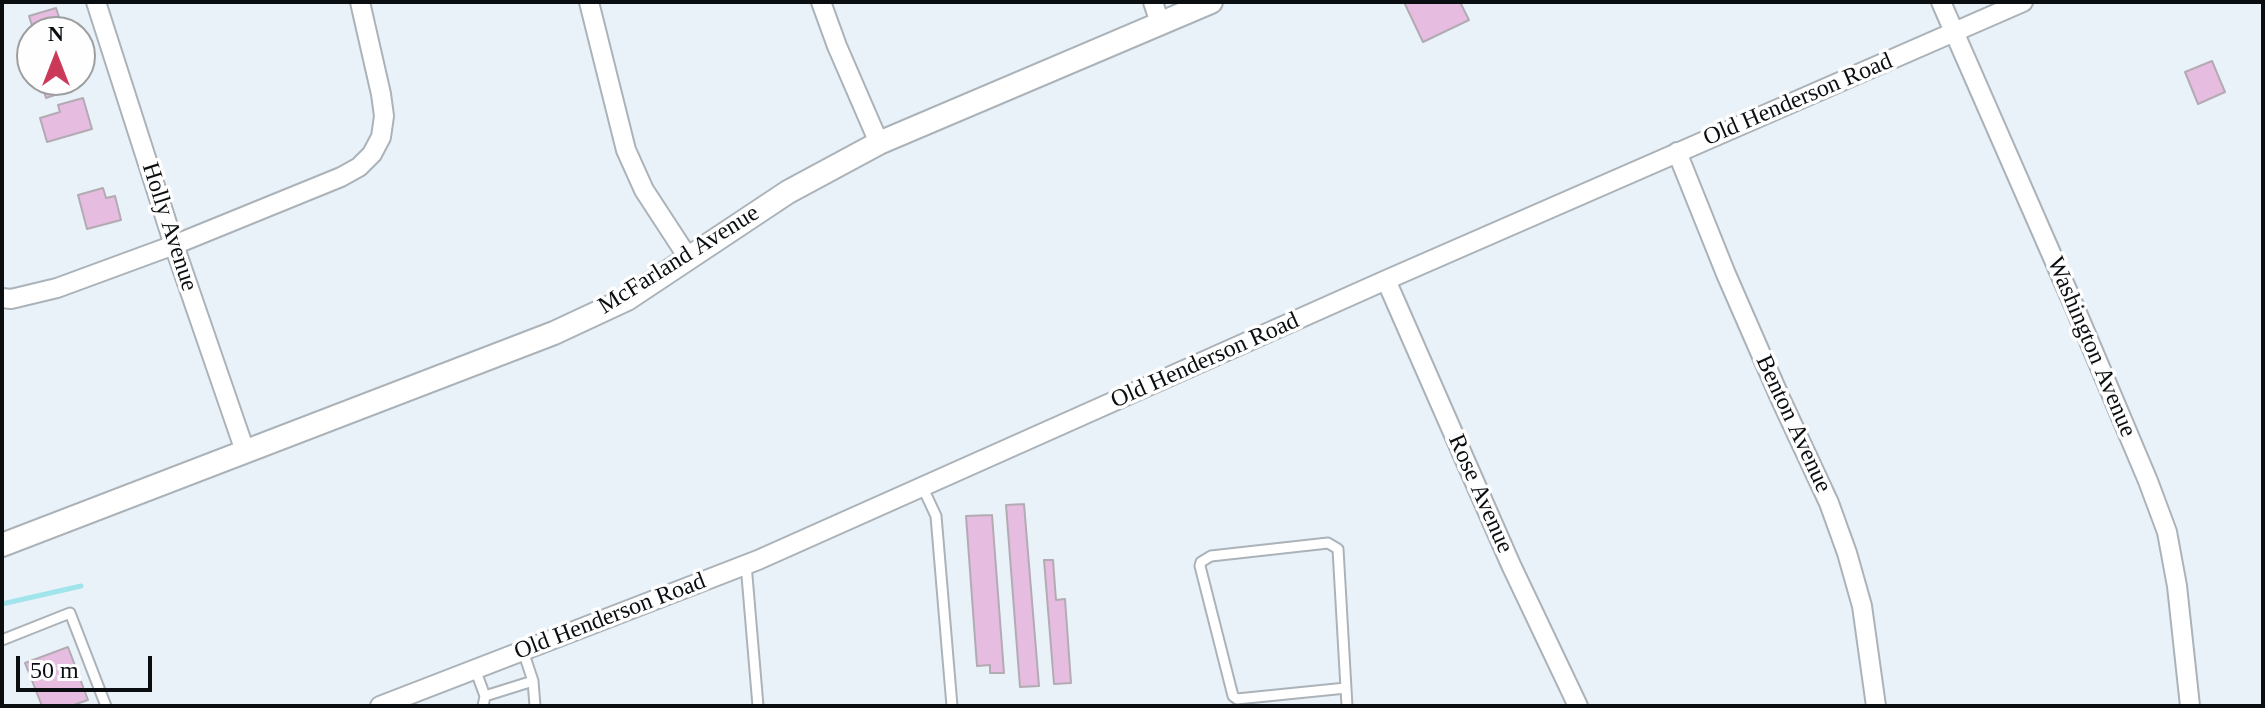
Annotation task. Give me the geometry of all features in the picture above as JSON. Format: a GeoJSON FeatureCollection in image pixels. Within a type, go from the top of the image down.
{"type":"FeatureCollection","features":[{"type":"Feature","properties":{"kind":"street","name":"Holly Avenue"},"geometry":{"type":"LineString","coordinates":[[96,2],[174,245],[245,451]]}},
{"type":"Feature","properties":{"kind":"street"},"geometry":{"type":"LineString","coordinates":[[2,298],[11,299],[57,288],[174,245],[359,167],[372,154],[381,137],[384,116],[360,2]]}},
{"type":"Feature","properties":{"kind":"street"},"geometry":{"type":"LineString","coordinates":[[589,2],[626,150],[644,190],[689,259]]}},
{"type":"Feature","properties":{"kind":"street"},"geometry":{"type":"LineString","coordinates":[[821,2],[879,143]]}},
{"type":"Feature","properties":{"kind":"street","name":"McFarland Avenue"},"geometry":{"type":"LineString","coordinates":[[2,545],[554,333],[627,299],[788,192],[879,143],[1157,13],[1211,2]]}},
{"type":"Feature","properties":{"kind":"street","name":"Washington Avenue"},"geometry":{"type":"LineString","coordinates":[[1941,2],[2075,308],[2167,532],[2177,586],[2190,706]]}},
{"type":"Feature","properties":{"kind":"street","name":"Old Henderson Road"},"geometry":{"type":"LineString","coordinates":[[380,706],[746,564],[2023,2]]}},
{"type":"Feature","properties":{"kind":"street","name":"Benton Avenue"},"geometry":{"type":"LineString","coordinates":[[1677,152],[1732,288],[1834,516],[1862,606],[1876,706]]}},
{"type":"Feature","properties":{"kind":"street","name":"Rose Avenue"},"geometry":{"type":"LineString","coordinates":[[1386,280],[1511,565],[1578,706]]}},
{"type":"Feature","properties":{"kind":"lane"},"geometry":{"type":"LineString","coordinates":[[922,486],[936,516],[952,706]]}},
{"type":"Feature","properties":{"kind":"lane"},"geometry":{"type":"LineString","coordinates":[[1344,704],[1346,688],[1338,549],[1334,545],[1328,543],[1211,556],[1201,562],[1233,696],[1237,699],[1346,688]]}},
{"type":"Feature","properties":{"kind":"lane"},"geometry":{"type":"LineString","coordinates":[[746,564],[758,706]]}},
{"type":"Feature","properties":{"kind":"lane"},"geometry":{"type":"LineString","coordinates":[[2,640],[70,613],[106,706]]}},
{"type":"Feature","properties":{"kind":"lane"},"geometry":{"type":"LineString","coordinates":[[523,651],[533,681],[535,706]]}},
{"type":"Feature","properties":{"kind":"lane"},"geometry":{"type":"LineString","coordinates":[[475,669],[484,701],[533,681]]}},
{"type":"Feature","properties":{"kind":"building"},"geometry":{"type":"Polygon","coordinates":[[[1404,2],[1460,2],[1469,20],[1423,42],[1404,2]]]}},
{"type":"Feature","properties":{"kind":"building"},"geometry":{"type":"Polygon","coordinates":[[[56,8],[59,16],[29,16],[56,8]]]}},
{"type":"Feature","properties":{"kind":"building"},"geometry":{"type":"Polygon","coordinates":[[[2212,61],[2225,92],[2198,104],[2185,72],[2212,61]]]}},
{"type":"Feature","properties":{"kind":"building"},"geometry":{"type":"Polygon","coordinates":[[[83,98],[92,129],[47,142],[40,118],[60,112],[58,105],[83,98]]]}},
{"type":"Feature","properties":{"kind":"building"},"geometry":{"type":"Polygon","coordinates":[[[103,188],[106,198],[115,196],[121,220],[87,229],[78,195],[103,188]]]}},
{"type":"Feature","properties":{"kind":"building"},"geometry":{"type":"Polygon","coordinates":[[[1024,504],[1039,686],[1020,687],[1006,505],[1024,504]]]}},
{"type":"Feature","properties":{"kind":"building"},"geometry":{"type":"Polygon","coordinates":[[[992,515],[1004,673],[990,673],[990,665],[977,666],[966,516],[992,515]]]}},
{"type":"Feature","properties":{"kind":"building"},"geometry":{"type":"Polygon","coordinates":[[[1044,560],[1053,560],[1056,600],[1065,599],[1071,683],[1054,684],[1044,560]]]}},
{"type":"Feature","properties":{"kind":"building"},"geometry":{"type":"Polygon","coordinates":[[[68,647],[88,700],[77,706],[42,706],[25,663],[68,647]]]}},
{"type":"Feature","properties":{"kind":"waterway"},"geometry":{"type":"LineString","coordinates":[[2,604],[81,586]]}}]}
